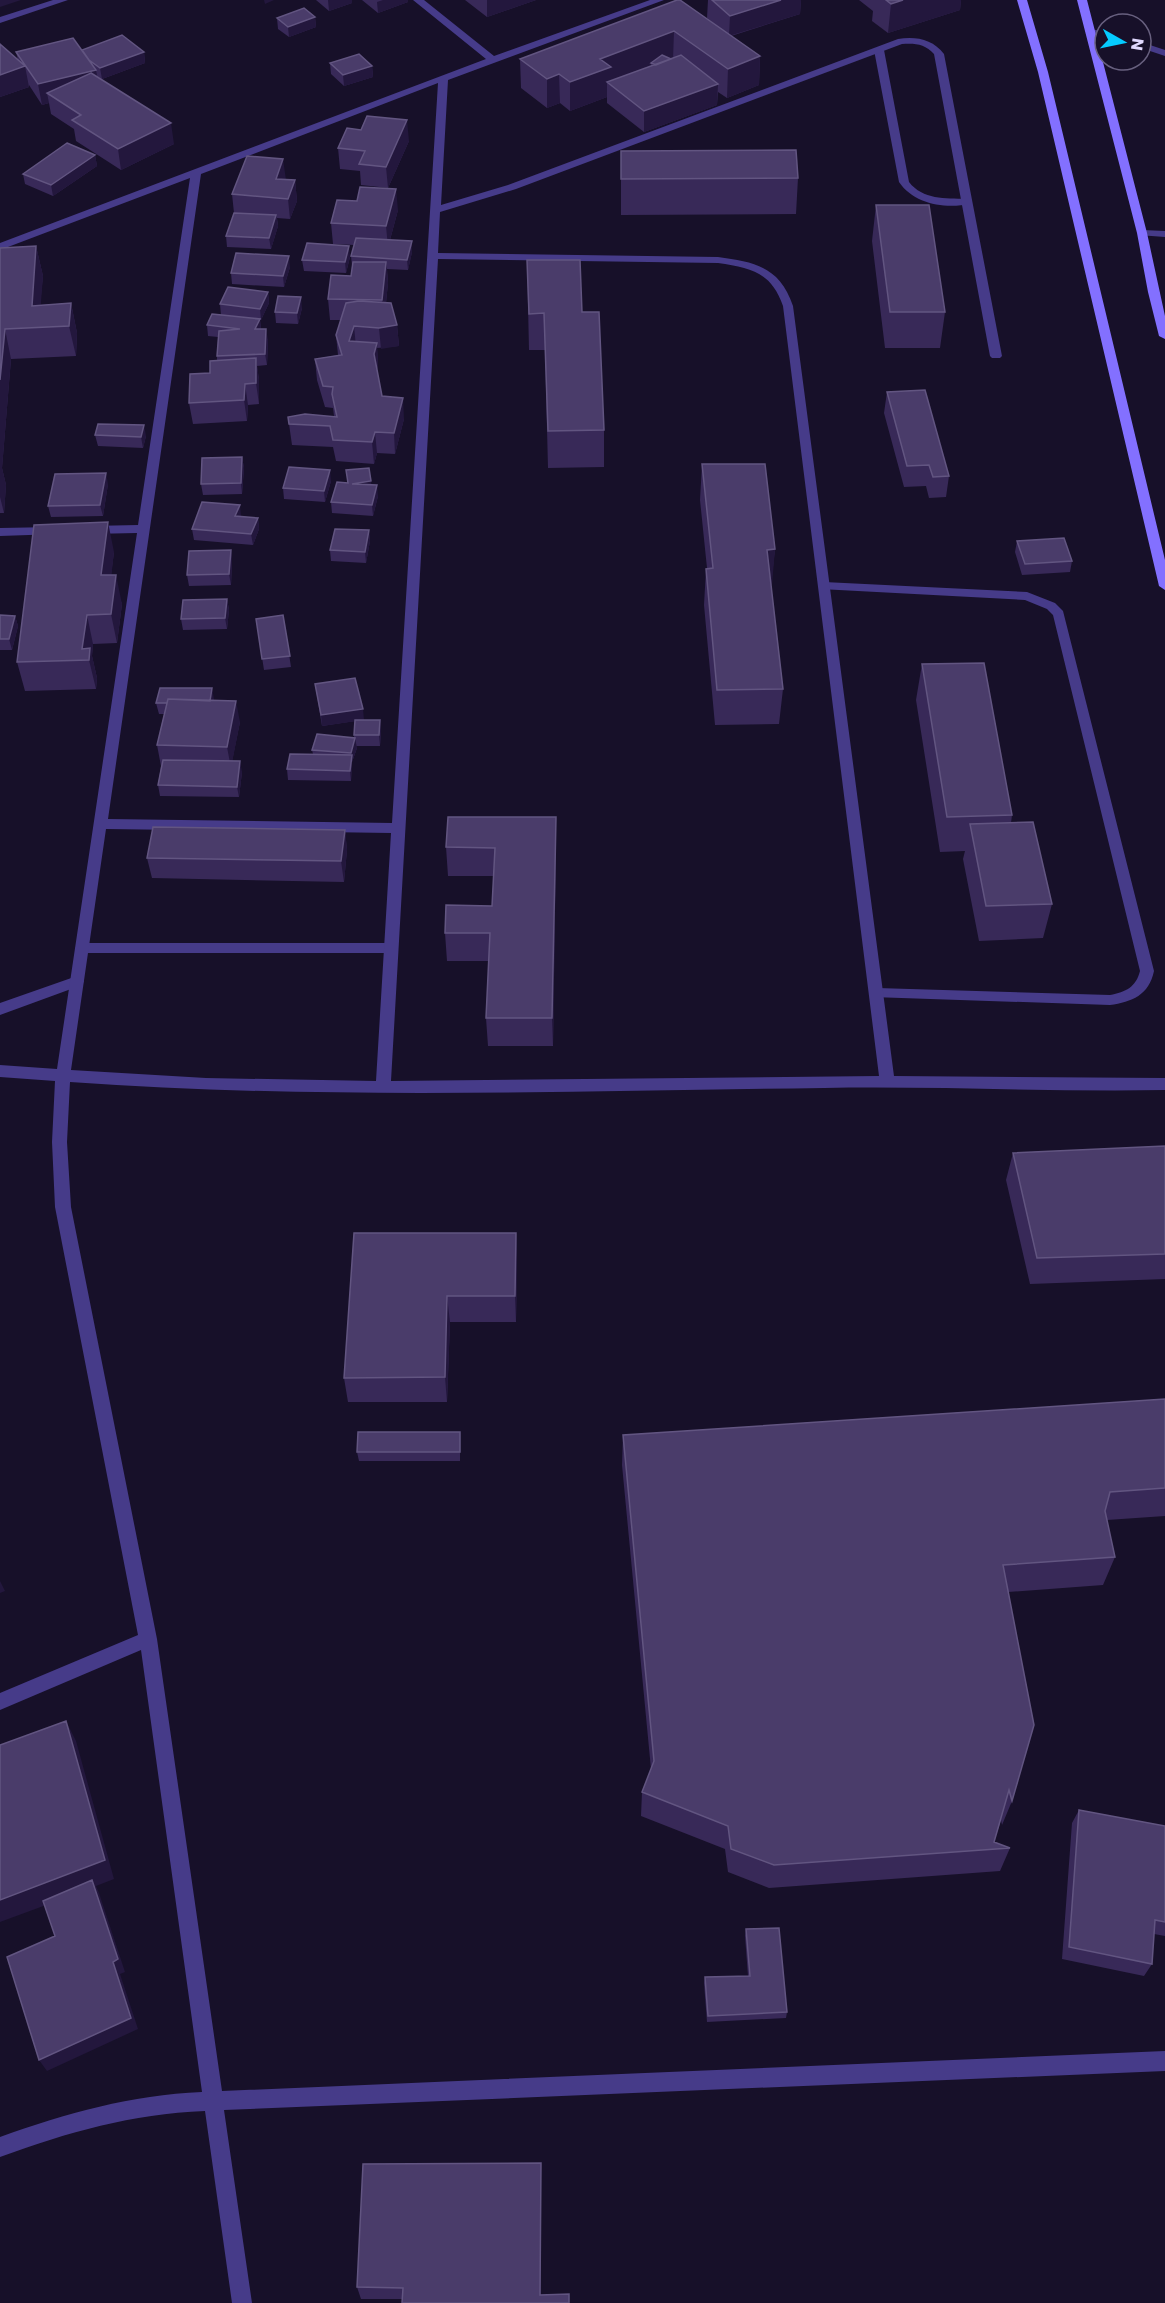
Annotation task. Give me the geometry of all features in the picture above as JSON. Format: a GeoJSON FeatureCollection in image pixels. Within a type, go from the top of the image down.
{"type":"FeatureCollection","features":[{"type":"Feature","properties":{"kind":"main road"},"geometry":{"type":"LineString","coordinates":[[1022,0],[1045,84],[1165,586]]}},
{"type":"Feature","properties":{"kind":"main road"},"geometry":{"type":"LineString","coordinates":[[1082,0],[1142,233],[1153,292],[1165,336]]}},
{"type":"Feature","properties":{"kind":"street"},"geometry":{"type":"LineString","coordinates":[[0,20],[63,0]]}},
{"type":"Feature","properties":{"kind":"street"},"geometry":{"type":"LineString","coordinates":[[418,0],[493,60]]}},
{"type":"Feature","properties":{"kind":"street"},"geometry":{"type":"LineString","coordinates":[[0,247],[443,78],[658,0]]}},
{"type":"Feature","properties":{"kind":"street"},"geometry":{"type":"LineString","coordinates":[[435,210],[512,187],[901,41],[912,40],[931,45],[939,54],[996,356]]}},
{"type":"Feature","properties":{"kind":"street"},"geometry":{"type":"LineString","coordinates":[[879,50],[907,188],[930,199],[966,202]]}},
{"type":"Feature","properties":{"kind":"street"},"geometry":{"type":"LineString","coordinates":[[382,1088],[443,78]]}},
{"type":"Feature","properties":{"kind":"street"},"geometry":{"type":"LineString","coordinates":[[196,173],[63,1077],[58,1120],[58,1165],[63,1207],[147,1638],[242,2303]]}},
{"type":"Feature","properties":{"kind":"street"},"geometry":{"type":"LineString","coordinates":[[1142,233],[1165,234]]}},
{"type":"Feature","properties":{"kind":"street"},"geometry":{"type":"LineString","coordinates":[[432,256],[718,260],[746,264],[769,275],[784,289],[887,1081]]}},
{"type":"Feature","properties":{"kind":"street"},"geometry":{"type":"LineString","coordinates":[[1153,292],[1165,292]]}},
{"type":"Feature","properties":{"kind":"street"},"geometry":{"type":"LineString","coordinates":[[0,532],[144,529]]}},
{"type":"Feature","properties":{"kind":"street"},"geometry":{"type":"LineString","coordinates":[[824,586],[1027,596],[1046,603],[1059,614],[1147,971],[1145,983],[1137,992],[1125,998],[1110,1000],[877,993]]}},
{"type":"Feature","properties":{"kind":"street"},"geometry":{"type":"LineString","coordinates":[[100,824],[398,828]]}},
{"type":"Feature","properties":{"kind":"street"},"geometry":{"type":"LineString","coordinates":[[82,948],[391,948]]}},
{"type":"Feature","properties":{"kind":"street"},"geometry":{"type":"LineString","coordinates":[[0,1009],[77,981]]}},
{"type":"Feature","properties":{"kind":"street"},"geometry":{"type":"LineString","coordinates":[[0,1071],[63,1077],[382,1088],[887,1081],[1165,1084]]}},
{"type":"Feature","properties":{"kind":"street"},"geometry":{"type":"LineString","coordinates":[[0,1702],[147,1638]]}},
{"type":"Feature","properties":{"kind":"street"},"geometry":{"type":"LineString","coordinates":[[0,2147],[81,2118],[121,2108],[162,2103],[1165,2061]]}},
{"type":"Feature","properties":{"kind":"building"},"geometry":{"type":"Polygon","coordinates":[[[677,0],[760,56],[728,69],[674,31],[600,59],[611,67],[570,82],[559,74],[547,79],[520,59],[677,0]]]}},
{"type":"Feature","properties":{"kind":"building"},"geometry":{"type":"Polygon","coordinates":[[[712,0],[781,0],[730,16],[712,0]]]}},
{"type":"Feature","properties":{"kind":"building"},"geometry":{"type":"Polygon","coordinates":[[[886,0],[903,0],[891,4],[886,0]]]}},
{"type":"Feature","properties":{"kind":"building"},"geometry":{"type":"Polygon","coordinates":[[[304,8],[315,17],[288,27],[277,18],[304,8]]]}},
{"type":"Feature","properties":{"kind":"building"},"geometry":{"type":"Polygon","coordinates":[[[122,35],[144,52],[100,68],[89,60],[82,50],[122,35]]]}},
{"type":"Feature","properties":{"kind":"building"},"geometry":{"type":"Polygon","coordinates":[[[73,38],[96,70],[38,84],[16,52],[73,38]]]}},
{"type":"Feature","properties":{"kind":"building"},"geometry":{"type":"Polygon","coordinates":[[[0,44],[25,66],[0,75],[0,44]]]}},
{"type":"Feature","properties":{"kind":"building"},"geometry":{"type":"Polygon","coordinates":[[[359,54],[372,66],[343,75],[330,63],[359,54]]]}},
{"type":"Feature","properties":{"kind":"building"},"geometry":{"type":"Polygon","coordinates":[[[662,55],[671,59],[656,65],[651,63],[662,55]]]}},
{"type":"Feature","properties":{"kind":"building"},"geometry":{"type":"Polygon","coordinates":[[[681,55],[718,84],[644,111],[607,82],[681,55]]]}},
{"type":"Feature","properties":{"kind":"building"},"geometry":{"type":"Polygon","coordinates":[[[91,73],[171,123],[118,149],[72,120],[81,115],[47,93],[91,73]]]}},
{"type":"Feature","properties":{"kind":"building"},"geometry":{"type":"Polygon","coordinates":[[[367,116],[407,120],[386,167],[359,164],[365,151],[338,148],[347,128],[361,130],[367,116]]]}},
{"type":"Feature","properties":{"kind":"building"},"geometry":{"type":"Polygon","coordinates":[[[67,143],[95,155],[51,185],[23,174],[67,143]]]}},
{"type":"Feature","properties":{"kind":"building"},"geometry":{"type":"Polygon","coordinates":[[[796,150],[798,178],[621,179],[621,151],[796,150]]]}},
{"type":"Feature","properties":{"kind":"building"},"geometry":{"type":"Polygon","coordinates":[[[247,156],[283,159],[276,179],[295,180],[288,199],[232,194],[247,156]]]}},
{"type":"Feature","properties":{"kind":"building"},"geometry":{"type":"Polygon","coordinates":[[[360,187],[396,189],[386,226],[331,223],[337,200],[357,201],[360,187]]]}},
{"type":"Feature","properties":{"kind":"building"},"geometry":{"type":"Polygon","coordinates":[[[876,205],[929,205],[945,312],[890,312],[876,205]]]}},
{"type":"Feature","properties":{"kind":"building"},"geometry":{"type":"Polygon","coordinates":[[[234,213],[276,215],[269,238],[226,236],[234,213]]]}},
{"type":"Feature","properties":{"kind":"building"},"geometry":{"type":"Polygon","coordinates":[[[356,238],[412,241],[407,260],[351,256],[356,238]]]}},
{"type":"Feature","properties":{"kind":"building"},"geometry":{"type":"Polygon","coordinates":[[[307,243],[349,246],[345,262],[302,260],[307,243]]]}},
{"type":"Feature","properties":{"kind":"building"},"geometry":{"type":"Polygon","coordinates":[[[36,246],[32,306],[71,303],[69,326],[5,329],[0,380],[0,248],[36,246]]]}},
{"type":"Feature","properties":{"kind":"building"},"geometry":{"type":"Polygon","coordinates":[[[236,253],[289,256],[283,276],[231,273],[236,253]]]}},
{"type":"Feature","properties":{"kind":"building"},"geometry":{"type":"Polygon","coordinates":[[[527,260],[580,260],[582,312],[599,312],[604,430],[548,431],[544,313],[529,314],[527,260]]]}},
{"type":"Feature","properties":{"kind":"building"},"geometry":{"type":"Polygon","coordinates":[[[353,262],[386,262],[382,300],[328,299],[331,275],[351,276],[353,262]]]}},
{"type":"Feature","properties":{"kind":"building"},"geometry":{"type":"Polygon","coordinates":[[[228,287],[268,292],[260,309],[220,304],[228,287]]]}},
{"type":"Feature","properties":{"kind":"building"},"geometry":{"type":"Polygon","coordinates":[[[278,296],[301,297],[297,313],[275,312],[278,296]]]}},
{"type":"Feature","properties":{"kind":"building"},"geometry":{"type":"Polygon","coordinates":[[[359,301],[391,303],[397,325],[379,328],[354,326],[349,341],[377,343],[374,354],[382,396],[403,398],[394,433],[375,432],[372,442],[333,440],[330,426],[289,424],[288,417],[305,414],[337,417],[332,394],[333,387],[323,386],[315,359],[342,355],[336,335],[346,303],[359,301]]]}},
{"type":"Feature","properties":{"kind":"building"},"geometry":{"type":"Polygon","coordinates":[[[212,314],[260,319],[255,329],[266,329],[265,354],[217,356],[219,331],[240,329],[207,325],[212,314]]]}},
{"type":"Feature","properties":{"kind":"building"},"geometry":{"type":"Polygon","coordinates":[[[256,358],[256,383],[245,384],[244,400],[189,403],[190,374],[210,373],[210,361],[256,358]]]}},
{"type":"Feature","properties":{"kind":"building"},"geometry":{"type":"Polygon","coordinates":[[[925,390],[949,476],[933,477],[929,465],[907,466],[887,392],[925,390]]]}},
{"type":"Feature","properties":{"kind":"building"},"geometry":{"type":"Polygon","coordinates":[[[98,424],[144,425],[141,437],[95,435],[98,424]]]}},
{"type":"Feature","properties":{"kind":"building"},"geometry":{"type":"Polygon","coordinates":[[[242,457],[241,483],[201,484],[202,458],[242,457]]]}},
{"type":"Feature","properties":{"kind":"building"},"geometry":{"type":"Polygon","coordinates":[[[702,464],[765,464],[775,549],[767,550],[783,689],[717,690],[706,569],[713,568],[702,464]]]}},
{"type":"Feature","properties":{"kind":"building"},"geometry":{"type":"Polygon","coordinates":[[[289,467],[330,470],[324,491],[283,488],[289,467]]]}},
{"type":"Feature","properties":{"kind":"building"},"geometry":{"type":"Polygon","coordinates":[[[369,468],[371,481],[352,484],[377,485],[372,505],[331,502],[337,482],[348,483],[346,470],[369,468]]]}},
{"type":"Feature","properties":{"kind":"building"},"geometry":{"type":"Polygon","coordinates":[[[106,473],[100,505],[48,506],[55,474],[106,473]]]}},
{"type":"Feature","properties":{"kind":"building"},"geometry":{"type":"Polygon","coordinates":[[[202,502],[240,505],[235,516],[258,518],[251,534],[192,529],[202,502]]]}},
{"type":"Feature","properties":{"kind":"building"},"geometry":{"type":"Polygon","coordinates":[[[108,522],[101,575],[116,575],[111,614],[87,615],[82,649],[90,648],[89,660],[17,662],[34,525],[108,522]]]}},
{"type":"Feature","properties":{"kind":"building"},"geometry":{"type":"Polygon","coordinates":[[[335,529],[369,530],[365,552],[330,550],[335,529]]]}},
{"type":"Feature","properties":{"kind":"building"},"geometry":{"type":"Polygon","coordinates":[[[1064,538],[1072,561],[1025,564],[1017,541],[1064,538]]]}},
{"type":"Feature","properties":{"kind":"building"},"geometry":{"type":"Polygon","coordinates":[[[231,550],[229,574],[187,575],[189,551],[231,550]]]}},
{"type":"Feature","properties":{"kind":"building"},"geometry":{"type":"Polygon","coordinates":[[[227,599],[225,618],[181,619],[183,600],[227,599]]]}},
{"type":"Feature","properties":{"kind":"building"},"geometry":{"type":"Polygon","coordinates":[[[0,615],[15,616],[9,639],[0,639],[0,615]]]}},
{"type":"Feature","properties":{"kind":"building"},"geometry":{"type":"Polygon","coordinates":[[[283,615],[290,656],[262,659],[256,619],[283,615]]]}},
{"type":"Feature","properties":{"kind":"building"},"geometry":{"type":"Polygon","coordinates":[[[984,663],[1012,815],[947,817],[922,664],[984,663]]]}},
{"type":"Feature","properties":{"kind":"building"},"geometry":{"type":"Polygon","coordinates":[[[355,678],[363,709],[321,715],[315,684],[355,678]]]}},
{"type":"Feature","properties":{"kind":"building"},"geometry":{"type":"Polygon","coordinates":[[[160,688],[212,688],[210,701],[168,699],[167,703],[156,703],[160,688]]]}},
{"type":"Feature","properties":{"kind":"building"},"geometry":{"type":"Polygon","coordinates":[[[168,699],[236,701],[227,747],[157,745],[168,699]]]}},
{"type":"Feature","properties":{"kind":"building"},"geometry":{"type":"Polygon","coordinates":[[[355,720],[380,720],[379,735],[354,735],[355,720]]]}},
{"type":"Feature","properties":{"kind":"building"},"geometry":{"type":"Polygon","coordinates":[[[317,734],[355,738],[351,753],[312,750],[317,734]]]}},
{"type":"Feature","properties":{"kind":"building"},"geometry":{"type":"Polygon","coordinates":[[[290,754],[352,755],[350,771],[287,769],[290,754]]]}},
{"type":"Feature","properties":{"kind":"building"},"geometry":{"type":"Polygon","coordinates":[[[163,760],[240,761],[237,787],[158,785],[163,760]]]}},
{"type":"Feature","properties":{"kind":"building"},"geometry":{"type":"Polygon","coordinates":[[[448,817],[556,817],[552,1018],[486,1018],[490,933],[445,933],[446,905],[492,906],[495,848],[446,847],[448,817]]]}},
{"type":"Feature","properties":{"kind":"building"},"geometry":{"type":"Polygon","coordinates":[[[1033,822],[1052,904],[986,906],[970,824],[1033,822]]]}},
{"type":"Feature","properties":{"kind":"building"},"geometry":{"type":"Polygon","coordinates":[[[153,827],[345,830],[341,861],[147,858],[153,827]]]}},
{"type":"Feature","properties":{"kind":"building"},"geometry":{"type":"Polygon","coordinates":[[[1165,1146],[1165,1254],[1037,1258],[1013,1153],[1165,1146]]]}},
{"type":"Feature","properties":{"kind":"building"},"geometry":{"type":"Polygon","coordinates":[[[354,1233],[516,1233],[515,1296],[447,1296],[445,1377],[344,1378],[354,1233]]]}},
{"type":"Feature","properties":{"kind":"building"},"geometry":{"type":"Polygon","coordinates":[[[1165,1399],[1165,1488],[1110,1492],[1105,1511],[1115,1557],[1003,1565],[1034,1725],[1012,1801],[1009,1790],[994,1842],[1010,1848],[774,1865],[731,1849],[728,1826],[642,1792],[654,1761],[623,1435],[1165,1399]]]}},
{"type":"Feature","properties":{"kind":"building"},"geometry":{"type":"Polygon","coordinates":[[[358,1432],[460,1432],[460,1452],[357,1452],[358,1432]]]}},
{"type":"Feature","properties":{"kind":"building"},"geometry":{"type":"Polygon","coordinates":[[[66,1721],[105,1860],[0,1900],[0,1745],[66,1721]]]}},
{"type":"Feature","properties":{"kind":"building"},"geometry":{"type":"Polygon","coordinates":[[[1079,1810],[1165,1826],[1165,1922],[1155,1920],[1152,1964],[1069,1947],[1079,1810]]]}},
{"type":"Feature","properties":{"kind":"building"},"geometry":{"type":"Polygon","coordinates":[[[92,1880],[118,1959],[113,1962],[131,2018],[39,2060],[7,1957],[55,1936],[43,1901],[92,1880]]]}},
{"type":"Feature","properties":{"kind":"building"},"geometry":{"type":"Polygon","coordinates":[[[779,1928],[787,2012],[708,2016],[705,1977],[750,1976],[746,1929],[779,1928]]]}},
{"type":"Feature","properties":{"kind":"building"},"geometry":{"type":"Polygon","coordinates":[[[541,2163],[540,2295],[569,2294],[569,2303],[402,2303],[403,2288],[357,2287],[363,2164],[541,2163]]]}}]}
